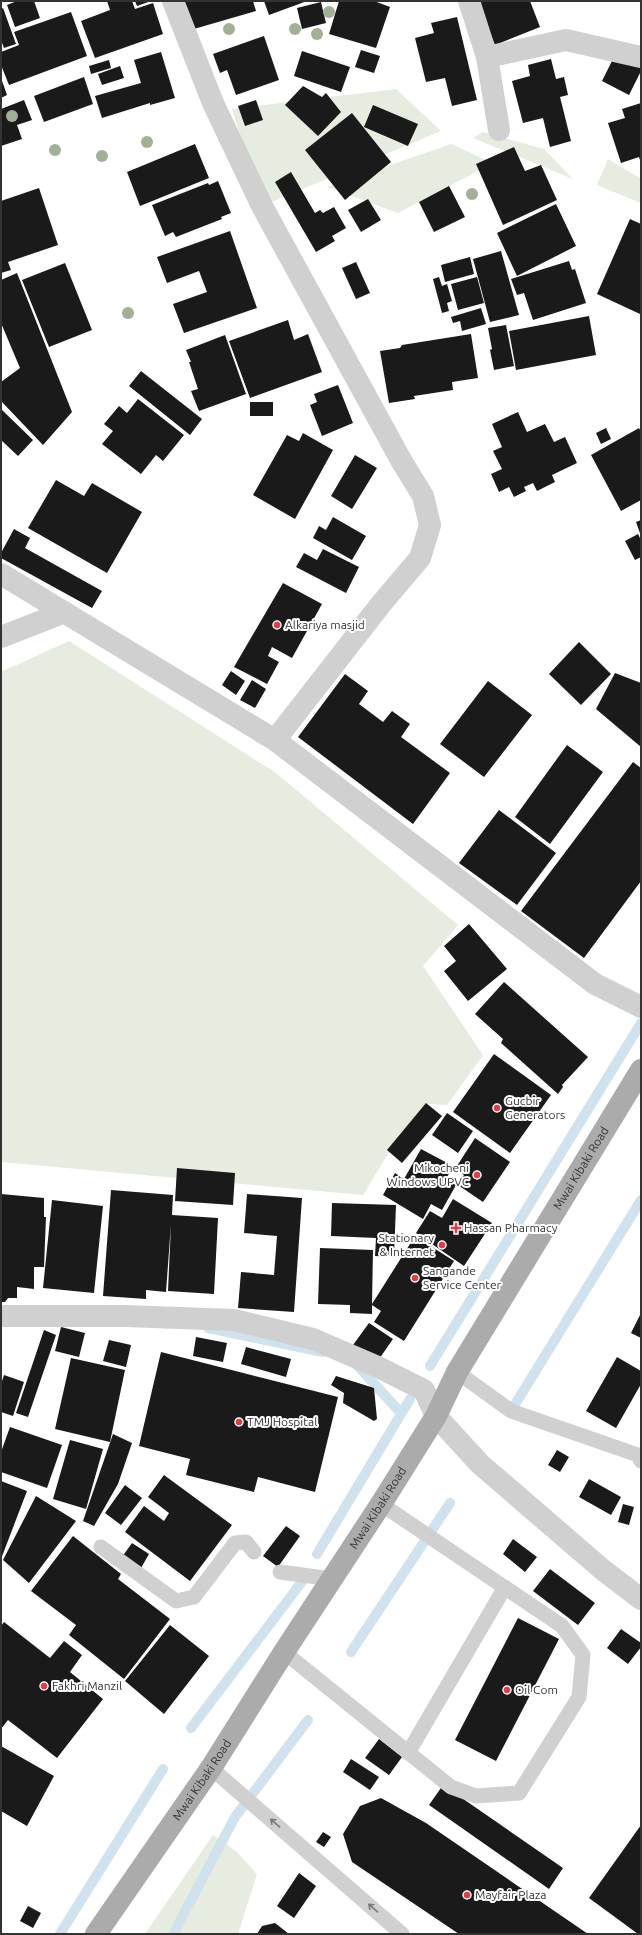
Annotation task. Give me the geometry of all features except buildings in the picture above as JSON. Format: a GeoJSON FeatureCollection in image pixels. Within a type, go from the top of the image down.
{"type":"FeatureCollection","features":[{"type":"Feature","properties":{"kind":"main road","name":"Mwai Kibaki Road"},"geometry":{"type":"LineString","coordinates":[[96,1934],[211,1768],[284,1652],[381,1504],[436,1416],[457,1372],[641,1070]]}},
{"type":"Feature","properties":{"kind":"street"},"geometry":{"type":"LineString","coordinates":[[173,1],[213,103],[262,206],[402,462],[423,496],[430,525],[420,558],[381,604],[275,740]]}},
{"type":"Feature","properties":{"kind":"street"},"geometry":{"type":"LineString","coordinates":[[469,1],[487,57],[499,130]]}},
{"type":"Feature","properties":{"kind":"street"},"geometry":{"type":"LineString","coordinates":[[487,57],[566,40],[641,57]]}},
{"type":"Feature","properties":{"kind":"street"},"geometry":{"type":"LineString","coordinates":[[1,574],[275,740],[596,984],[641,1007]]}},
{"type":"Feature","properties":{"kind":"street"},"geometry":{"type":"LineString","coordinates":[[1,638],[65,612]]}},
{"type":"Feature","properties":{"kind":"street"},"geometry":{"type":"LineString","coordinates":[[1,1316],[125,1316],[234,1320],[313,1339],[424,1390],[436,1416],[480,1464],[603,1570],[641,1599]]}},
{"type":"Feature","properties":{"kind":"lane"},"geometry":{"type":"LineString","coordinates":[[457,1372],[511,1411],[640,1456]]}},
{"type":"Feature","properties":{"kind":"lane"},"geometry":{"type":"LineString","coordinates":[[284,1652],[451,1787],[476,1796],[519,1792],[579,1697],[583,1655],[562,1626],[381,1504]]}},
{"type":"Feature","properties":{"kind":"lane"},"geometry":{"type":"LineString","coordinates":[[101,1547],[176,1601],[194,1597],[236,1543],[246,1542],[254,1552]]}},
{"type":"Feature","properties":{"kind":"lane"},"geometry":{"type":"LineString","coordinates":[[280,1572],[332,1579]]}},
{"type":"Feature","properties":{"kind":"lane"},"geometry":{"type":"LineString","coordinates":[[408,1753],[505,1587]]}},
{"type":"Feature","properties":{"kind":"lane"},"geometry":{"type":"LineString","coordinates":[[211,1768],[402,1934]]}},
{"type":"Feature","properties":{"kind":"shaded area"},"geometry":{"type":"Polygon","coordinates":[[[396,89],[441,131],[262,206],[232,109],[396,89]]]}},
{"type":"Feature","properties":{"kind":"shaded area"},"geometry":{"type":"Polygon","coordinates":[[[483,132],[544,149],[573,179],[473,138],[483,132]]]}},
{"type":"Feature","properties":{"kind":"shaded area"},"geometry":{"type":"Polygon","coordinates":[[[451,144],[493,163],[398,213],[327,187],[451,144]]]}},
{"type":"Feature","properties":{"kind":"shaded area"},"geometry":{"type":"Polygon","coordinates":[[[608,159],[641,179],[641,203],[597,185],[608,159]]]}},
{"type":"Feature","properties":{"kind":"shaded area"},"geometry":{"type":"Polygon","coordinates":[[[69,641],[276,773],[458,925],[423,966],[483,1055],[447,1105],[427,1104],[400,1134],[363,1195],[1,1162],[1,672],[69,641]]]}},
{"type":"Feature","properties":{"kind":"shaded area"},"geometry":{"type":"Polygon","coordinates":[[[213,1835],[237,1852],[257,1874],[238,1934],[145,1934],[213,1835]]]}},
{"type":"Feature","properties":{"kind":"waterway"},"geometry":{"type":"LineString","coordinates":[[430,1366],[641,1023]]}},
{"type":"Feature","properties":{"kind":"waterway"},"geometry":{"type":"LineString","coordinates":[[511,1411],[641,1200]]}},
{"type":"Feature","properties":{"kind":"waterway"},"geometry":{"type":"LineString","coordinates":[[208,1328],[323,1352]]}},
{"type":"Feature","properties":{"kind":"waterway"},"geometry":{"type":"LineString","coordinates":[[356,1364],[401,1413]]}},
{"type":"Feature","properties":{"kind":"waterway"},"geometry":{"type":"LineString","coordinates":[[317,1554],[410,1399]]}},
{"type":"Feature","properties":{"kind":"waterway"},"geometry":{"type":"LineString","coordinates":[[351,1652],[450,1503]]}},
{"type":"Feature","properties":{"kind":"waterway"},"geometry":{"type":"LineString","coordinates":[[191,1728],[304,1579]]}},
{"type":"Feature","properties":{"kind":"waterway"},"geometry":{"type":"LineString","coordinates":[[173,1934],[235,1817],[308,1720]]}},
{"type":"Feature","properties":{"kind":"waterway"},"geometry":{"type":"LineString","coordinates":[[60,1934],[163,1769]]}},
{"type":"Feature","properties":{"kind":"place","name":"Alkariya masjid"},"geometry":{"type":"Point","coordinates":[277,625]}},
{"type":"Feature","properties":{"kind":"place","name":"Gucbir Generators"},"geometry":{"type":"Point","coordinates":[497,1108]}},
{"type":"Feature","properties":{"kind":"place","name":"Mikocheni Windows UPVC"},"geometry":{"type":"Point","coordinates":[477,1175]}},
{"type":"Feature","properties":{"kind":"place","name":"Hassan Pharmacy"},"geometry":{"type":"Point","coordinates":[456,1228]}},
{"type":"Feature","properties":{"kind":"place","name":"Stationary & Internet"},"geometry":{"type":"Point","coordinates":[442,1245]}},
{"type":"Feature","properties":{"kind":"place","name":"Sangande Service Center"},"geometry":{"type":"Point","coordinates":[415,1278]}},
{"type":"Feature","properties":{"kind":"place","name":"TMJ Hospital"},"geometry":{"type":"Point","coordinates":[239,1422]}},
{"type":"Feature","properties":{"kind":"place","name":"Fakhri Manzil"},"geometry":{"type":"Point","coordinates":[44,1686]}},
{"type":"Feature","properties":{"kind":"place","name":"Oil Com"},"geometry":{"type":"Point","coordinates":[507,1690]}},
{"type":"Feature","properties":{"kind":"place","name":"Mayfair Plaza"},"geometry":{"type":"Point","coordinates":[467,1895]}}]}
